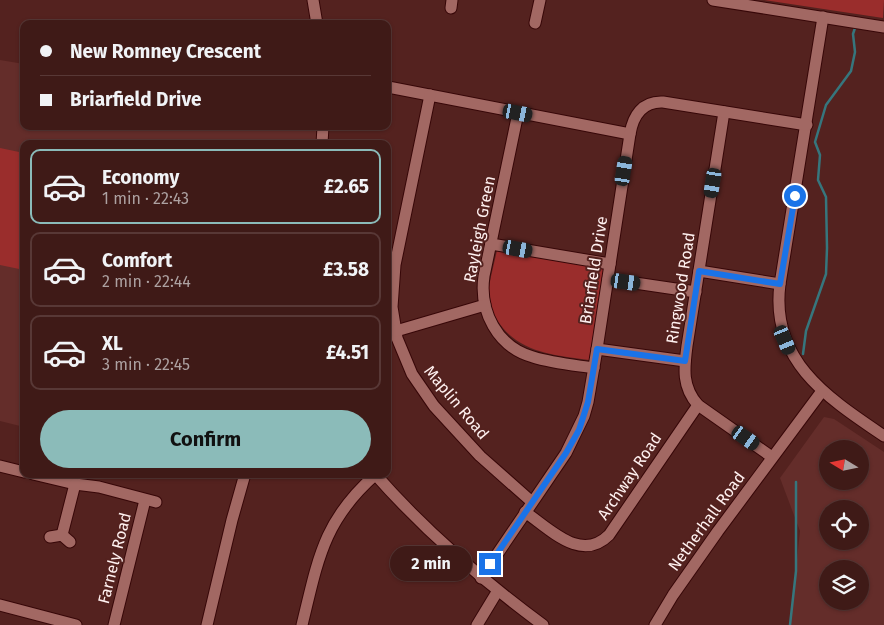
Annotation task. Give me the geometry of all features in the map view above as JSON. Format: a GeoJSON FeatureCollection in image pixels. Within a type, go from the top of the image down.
{"type":"FeatureCollection","features":[{"type":"Feature","properties":{"kind":"street"},"geometry":{"type":"LineString","coordinates":[[313,0],[316,20]]}},
{"type":"Feature","properties":{"kind":"street"},"geometry":{"type":"LineString","coordinates":[[536,23],[540,0]]}},
{"type":"Feature","properties":{"kind":"street"},"geometry":{"type":"LineString","coordinates":[[713,0],[884,27]]}},
{"type":"Feature","properties":{"kind":"street"},"geometry":{"type":"LineString","coordinates":[[823,17],[780,284],[778,310],[785,340],[800,368],[822,391],[884,436]]}},
{"type":"Feature","properties":{"kind":"street"},"geometry":{"type":"LineString","coordinates":[[391,88],[630,134]]}},
{"type":"Feature","properties":{"kind":"street","name":"Maplin Road"},"geometry":{"type":"LineString","coordinates":[[391,280],[430,95]]}},
{"type":"Feature","properties":{"kind":"street","name":"Briarfield Drive"},"geometry":{"type":"LineString","coordinates":[[481,578],[566,453],[579,430],[588,402],[630,134],[637,112],[653,102],[663,102],[806,125]]}},
{"type":"Feature","properties":{"kind":"street","name":"Ringwood Road"},"geometry":{"type":"LineString","coordinates":[[724,112],[684,374],[686,387],[698,405],[772,457]]}},
{"type":"Feature","properties":{"kind":"street","name":"Rayleigh Green"},"geometry":{"type":"LineString","coordinates":[[518,113],[483,284],[488,316],[496,331],[516,350],[542,359],[594,368]]}},
{"type":"Feature","properties":{"kind":"street"},"geometry":{"type":"LineString","coordinates":[[491,244],[610,264]]}},
{"type":"Feature","properties":{"kind":"street"},"geometry":{"type":"LineString","coordinates":[[699,271],[780,284]]}},
{"type":"Feature","properties":{"kind":"street"},"geometry":{"type":"LineString","coordinates":[[608,279],[696,292]]}},
{"type":"Feature","properties":{"kind":"street","name":"Maplin Road"},"geometry":{"type":"LineString","coordinates":[[391,296],[396,331],[406,362],[426,396],[480,456],[532,502]]}},
{"type":"Feature","properties":{"kind":"street"},"geometry":{"type":"LineString","coordinates":[[396,331],[485,305]]}},
{"type":"Feature","properties":{"kind":"street"},"geometry":{"type":"LineString","coordinates":[[597,349],[685,361]]}},
{"type":"Feature","properties":{"kind":"street","name":"Netherhall Road"},"geometry":{"type":"LineString","coordinates":[[655,625],[673,595],[822,391]]}},
{"type":"Feature","properties":{"kind":"street","name":"Archway Road"},"geometry":{"type":"LineString","coordinates":[[525,512],[572,544],[588,546],[599,542],[609,535],[698,405]]}},
{"type":"Feature","properties":{"kind":"street"},"geometry":{"type":"LineString","coordinates":[[1,469],[20,471]]}},
{"type":"Feature","properties":{"kind":"street"},"geometry":{"type":"LineString","coordinates":[[50,478],[75,484],[61,538]]}},
{"type":"Feature","properties":{"kind":"street"},"geometry":{"type":"LineString","coordinates":[[207,625],[244,478]]}},
{"type":"Feature","properties":{"kind":"street"},"geometry":{"type":"LineString","coordinates":[[302,625],[317,563],[326,539],[346,504],[371,478]]}},
{"type":"Feature","properties":{"kind":"street"},"geometry":{"type":"LineString","coordinates":[[379,478],[437,539],[497,592],[543,625]]}},
{"type":"Feature","properties":{"kind":"street","name":"Farnely Road"},"geometry":{"type":"LineString","coordinates":[[75,484],[99,487],[150,501],[114,625]]}},
{"type":"Feature","properties":{"kind":"street"},"geometry":{"type":"LineString","coordinates":[[476,625],[497,592]]}},
{"type":"Feature","properties":{"kind":"street"},"geometry":{"type":"LineString","coordinates":[[0,605],[76,625]]}},
{"type":"Feature","properties":{"kind":"shaded area"},"geometry":{"type":"Polygon","coordinates":[[[764,0],[884,0],[883,18],[764,0]]]}},
{"type":"Feature","properties":{"kind":"shaded area"},"geometry":{"type":"Polygon","coordinates":[[[0,60],[20,63],[20,130],[320,130],[319,140],[20,140],[20,426],[0,421],[0,60]]]}},
{"type":"Feature","properties":{"kind":"shaded area"},"geometry":{"type":"Polygon","coordinates":[[[0,148],[20,152],[20,269],[0,265],[0,148]]]}},
{"type":"Feature","properties":{"kind":"shaded area"},"geometry":{"type":"Polygon","coordinates":[[[497,250],[604,268],[589,360],[550,354],[526,346],[506,331],[497,320],[488,299],[497,250]]]}},
{"type":"Feature","properties":{"kind":"shaded area"},"geometry":{"type":"Polygon","coordinates":[[[824,417],[834,419],[866,440],[819,440],[819,490],[869,490],[869,442],[884,452],[884,625],[790,625],[800,531],[780,478],[824,417]]]}},
{"type":"Feature","properties":{"kind":"waterway"},"geometry":{"type":"LineString","coordinates":[[803,354],[806,331],[826,274],[826,197],[818,180],[820,155],[815,142],[826,105],[851,71],[855,52],[853,34],[855,28]]}},
{"type":"Feature","properties":{"kind":"waterway"},"geometry":{"type":"LineString","coordinates":[[790,625],[796,571],[796,482]]}},
{"type":"Feature","properties":{"kind":"route"},"geometry":{"type":"LineString","coordinates":[[490,564],[566,453],[579,430],[588,402],[597,349],[685,361],[699,271],[780,284],[795,196]]}}]}
